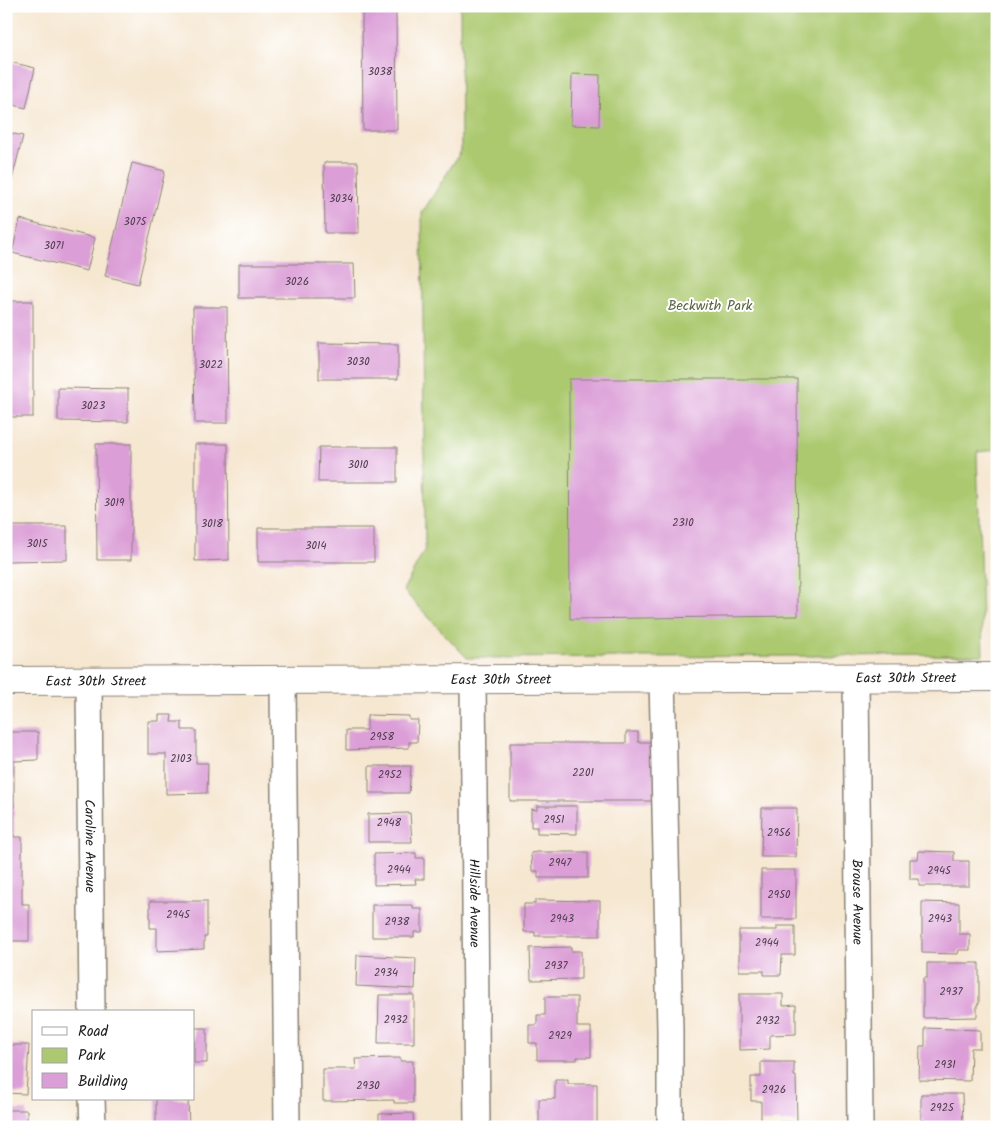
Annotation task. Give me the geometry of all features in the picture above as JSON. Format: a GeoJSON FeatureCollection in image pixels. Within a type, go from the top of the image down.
{"type":"FeatureCollection","features":[{"type":"Feature","properties":{"kind":"main road","name":"East 30th Street"},"geometry":{"type":"LineString","coordinates":[[6,681],[997,677]]}},
{"type":"Feature","properties":{"kind":"street"},"geometry":{"type":"LineString","coordinates":[[662,678],[670,1030],[670,1127]]}},
{"type":"Feature","properties":{"kind":"street","name":"Brouse Avenue"},"geometry":{"type":"LineString","coordinates":[[856,678],[860,1127]]}},
{"type":"Feature","properties":{"kind":"street","name":"Hillside Avenue"},"geometry":{"type":"LineString","coordinates":[[473,679],[477,1127]]}},
{"type":"Feature","properties":{"kind":"street"},"geometry":{"type":"LineString","coordinates":[[283,680],[288,1127]]}},
{"type":"Feature","properties":{"kind":"street","name":"Caroline Avenue"},"geometry":{"type":"LineString","coordinates":[[89,681],[92,1010]]}},
{"type":"Feature","properties":{"kind":"street"},"geometry":{"type":"LineString","coordinates":[[92,1100],[93,1127]]}},
{"type":"Feature","properties":{"kind":"green space","name":"Beckwith Park"},"geometry":{"type":"Polygon","coordinates":[[[460,6],[997,6],[997,450],[977,452],[983,655],[467,658],[403,590],[425,549],[422,213],[461,151],[460,6]]]}},
{"type":"Feature","properties":{"kind":"building"},"geometry":{"type":"Polygon","coordinates":[[[396,13],[397,130],[363,130],[362,14],[396,13]]]}},
{"type":"Feature","properties":{"kind":"building"},"geometry":{"type":"Polygon","coordinates":[[[6,61],[35,68],[26,108],[6,103],[6,61]]]}},
{"type":"Feature","properties":{"kind":"building"},"geometry":{"type":"Polygon","coordinates":[[[572,74],[600,75],[599,126],[571,125],[572,74]]]}},
{"type":"Feature","properties":{"kind":"building"},"geometry":{"type":"Polygon","coordinates":[[[6,132],[23,136],[7,199],[6,199],[6,132]]]}},
{"type":"Feature","properties":{"kind":"building"},"geometry":{"type":"Polygon","coordinates":[[[324,162],[358,162],[359,233],[325,233],[324,162]]]}},
{"type":"Feature","properties":{"kind":"building"},"geometry":{"type":"Polygon","coordinates":[[[132,163],[165,171],[138,284],[105,276],[132,163]]]}},
{"type":"Feature","properties":{"kind":"building"},"geometry":{"type":"Polygon","coordinates":[[[20,219],[95,238],[87,271],[12,253],[20,219]]]}},
{"type":"Feature","properties":{"kind":"building"},"geometry":{"type":"Polygon","coordinates":[[[239,264],[354,264],[355,298],[239,298],[239,264]]]}},
{"type":"Feature","properties":{"kind":"building"},"geometry":{"type":"Polygon","coordinates":[[[6,301],[33,301],[33,417],[6,417],[6,301]]]}},
{"type":"Feature","properties":{"kind":"building"},"geometry":{"type":"Polygon","coordinates":[[[193,307],[227,307],[228,423],[195,423],[193,307]]]}},
{"type":"Feature","properties":{"kind":"building"},"geometry":{"type":"Polygon","coordinates":[[[319,343],[398,344],[398,379],[319,379],[319,343]]]}},
{"type":"Feature","properties":{"kind":"building"},"geometry":{"type":"Polygon","coordinates":[[[569,379],[797,379],[798,616],[570,619],[569,379]]]}},
{"type":"Feature","properties":{"kind":"building"},"geometry":{"type":"Polygon","coordinates":[[[58,388],[128,389],[128,422],[58,421],[58,388]]]}},
{"type":"Feature","properties":{"kind":"building"},"geometry":{"type":"Polygon","coordinates":[[[96,444],[131,444],[131,560],[97,560],[96,444]]]}},
{"type":"Feature","properties":{"kind":"building"},"geometry":{"type":"Polygon","coordinates":[[[195,444],[228,444],[229,560],[195,561],[195,444]]]}},
{"type":"Feature","properties":{"kind":"building"},"geometry":{"type":"Polygon","coordinates":[[[319,447],[397,447],[397,482],[318,482],[319,447]]]}},
{"type":"Feature","properties":{"kind":"building"},"geometry":{"type":"Polygon","coordinates":[[[6,526],[67,526],[67,560],[6,561],[6,526]]]}},
{"type":"Feature","properties":{"kind":"building"},"geometry":{"type":"Polygon","coordinates":[[[258,528],[374,528],[374,562],[258,562],[258,528]]]}},
{"type":"Feature","properties":{"kind":"building"},"geometry":{"type":"Polygon","coordinates":[[[159,715],[172,715],[171,722],[182,722],[182,730],[196,730],[196,763],[208,763],[207,793],[166,794],[166,754],[148,754],[148,721],[159,721],[159,715]]]}},
{"type":"Feature","properties":{"kind":"building"},"geometry":{"type":"Polygon","coordinates":[[[367,715],[409,716],[409,720],[418,720],[417,742],[409,742],[409,748],[346,750],[346,730],[367,730],[367,715]]]}},
{"type":"Feature","properties":{"kind":"building"},"geometry":{"type":"Polygon","coordinates":[[[6,732],[38,732],[38,760],[14,761],[14,837],[22,837],[22,904],[29,904],[29,941],[6,941],[6,732]]]}},
{"type":"Feature","properties":{"kind":"building"},"geometry":{"type":"Polygon","coordinates":[[[626,732],[638,732],[638,742],[656,742],[656,801],[510,801],[510,743],[626,743],[626,732]]]}},
{"type":"Feature","properties":{"kind":"building"},"geometry":{"type":"Polygon","coordinates":[[[369,766],[411,766],[409,793],[369,793],[369,766]]]}},
{"type":"Feature","properties":{"kind":"building"},"geometry":{"type":"Polygon","coordinates":[[[537,806],[577,806],[577,834],[537,833],[537,827],[531,827],[531,809],[537,810],[537,806]]]}},
{"type":"Feature","properties":{"kind":"building"},"geometry":{"type":"Polygon","coordinates":[[[762,808],[797,808],[796,857],[761,857],[762,808]]]}},
{"type":"Feature","properties":{"kind":"building"},"geometry":{"type":"Polygon","coordinates":[[[410,813],[412,842],[368,842],[368,814],[410,813]]]}},
{"type":"Feature","properties":{"kind":"building"},"geometry":{"type":"Polygon","coordinates":[[[919,851],[954,852],[954,861],[969,861],[969,886],[919,886],[919,879],[910,879],[910,859],[918,859],[919,851]]]}},
{"type":"Feature","properties":{"kind":"building"},"geometry":{"type":"Polygon","coordinates":[[[588,852],[588,878],[538,878],[538,871],[532,871],[531,853],[588,852]]]}},
{"type":"Feature","properties":{"kind":"building"},"geometry":{"type":"Polygon","coordinates":[[[416,853],[416,858],[424,858],[424,879],[415,879],[416,884],[374,885],[374,854],[416,853]]]}},
{"type":"Feature","properties":{"kind":"building"},"geometry":{"type":"Polygon","coordinates":[[[761,870],[796,870],[796,919],[761,919],[761,870]]]}},
{"type":"Feature","properties":{"kind":"building"},"geometry":{"type":"Polygon","coordinates":[[[535,900],[600,901],[600,936],[535,936],[535,932],[524,932],[524,904],[535,904],[535,900]]]}},
{"type":"Feature","properties":{"kind":"building"},"geometry":{"type":"Polygon","coordinates":[[[150,901],[207,901],[207,937],[204,937],[204,949],[157,951],[157,928],[150,928],[150,901]]]}},
{"type":"Feature","properties":{"kind":"building"},"geometry":{"type":"Polygon","coordinates":[[[922,902],[959,903],[959,934],[970,934],[970,950],[959,950],[958,954],[922,953],[922,902]]]}},
{"type":"Feature","properties":{"kind":"building"},"geometry":{"type":"Polygon","coordinates":[[[372,905],[413,905],[413,909],[422,909],[422,932],[414,932],[414,937],[372,937],[372,905]]]}},
{"type":"Feature","properties":{"kind":"building"},"geometry":{"type":"Polygon","coordinates":[[[777,926],[795,926],[795,955],[782,955],[781,975],[764,975],[764,971],[739,971],[739,930],[777,930],[777,926]]]}},
{"type":"Feature","properties":{"kind":"building"},"geometry":{"type":"Polygon","coordinates":[[[571,947],[571,951],[581,951],[581,979],[531,980],[530,948],[571,947]]]}},
{"type":"Feature","properties":{"kind":"building"},"geometry":{"type":"Polygon","coordinates":[[[357,955],[416,958],[415,989],[356,986],[357,955]]]}},
{"type":"Feature","properties":{"kind":"building"},"geometry":{"type":"Polygon","coordinates":[[[927,963],[979,963],[979,1004],[977,1004],[977,1017],[923,1018],[923,978],[927,978],[927,963]]]}},
{"type":"Feature","properties":{"kind":"building"},"geometry":{"type":"Polygon","coordinates":[[[739,994],[783,994],[783,1006],[796,1005],[796,1034],[770,1035],[770,1049],[739,1050],[739,994]]]}},
{"type":"Feature","properties":{"kind":"building"},"geometry":{"type":"Polygon","coordinates":[[[379,995],[414,995],[414,1043],[378,1043],[379,995]]]}},
{"type":"Feature","properties":{"kind":"building"},"geometry":{"type":"Polygon","coordinates":[[[545,997],[577,997],[577,1027],[591,1027],[591,1057],[577,1057],[577,1060],[537,1060],[537,1043],[529,1043],[529,1025],[537,1025],[537,1015],[545,1015],[545,997]]]}},
{"type":"Feature","properties":{"kind":"building"},"geometry":{"type":"Polygon","coordinates":[[[195,1028],[207,1028],[207,1063],[195,1063],[195,1028]]]}},
{"type":"Feature","properties":{"kind":"building"},"geometry":{"type":"Polygon","coordinates":[[[925,1028],[980,1030],[980,1048],[971,1048],[970,1081],[919,1080],[920,1046],[925,1046],[925,1028]]]}},
{"type":"Feature","properties":{"kind":"building"},"geometry":{"type":"Polygon","coordinates":[[[6,1045],[29,1045],[26,1094],[6,1093],[6,1045]]]}},
{"type":"Feature","properties":{"kind":"building"},"geometry":{"type":"Polygon","coordinates":[[[400,1058],[400,1061],[413,1061],[413,1103],[394,1103],[394,1100],[323,1101],[323,1069],[356,1069],[355,1059],[400,1058]]]}},
{"type":"Feature","properties":{"kind":"building"},"geometry":{"type":"Polygon","coordinates":[[[761,1062],[794,1062],[797,1122],[761,1122],[761,1101],[751,1101],[751,1077],[761,1077],[761,1062]]]}},
{"type":"Feature","properties":{"kind":"building"},"geometry":{"type":"Polygon","coordinates":[[[555,1080],[568,1080],[568,1084],[597,1084],[597,1124],[539,1127],[539,1099],[555,1099],[555,1080]]]}},
{"type":"Feature","properties":{"kind":"building"},"geometry":{"type":"Polygon","coordinates":[[[921,1094],[962,1094],[963,1127],[925,1127],[925,1120],[921,1120],[921,1094]]]}},
{"type":"Feature","properties":{"kind":"building"},"geometry":{"type":"Polygon","coordinates":[[[156,1100],[188,1100],[189,1127],[156,1127],[156,1100]]]}},
{"type":"Feature","properties":{"kind":"building"},"geometry":{"type":"Polygon","coordinates":[[[6,1110],[27,1110],[27,1127],[6,1127],[6,1110]]]}},
{"type":"Feature","properties":{"kind":"building"},"geometry":{"type":"Polygon","coordinates":[[[413,1113],[414,1127],[379,1127],[379,1114],[413,1113]]]}}]}
